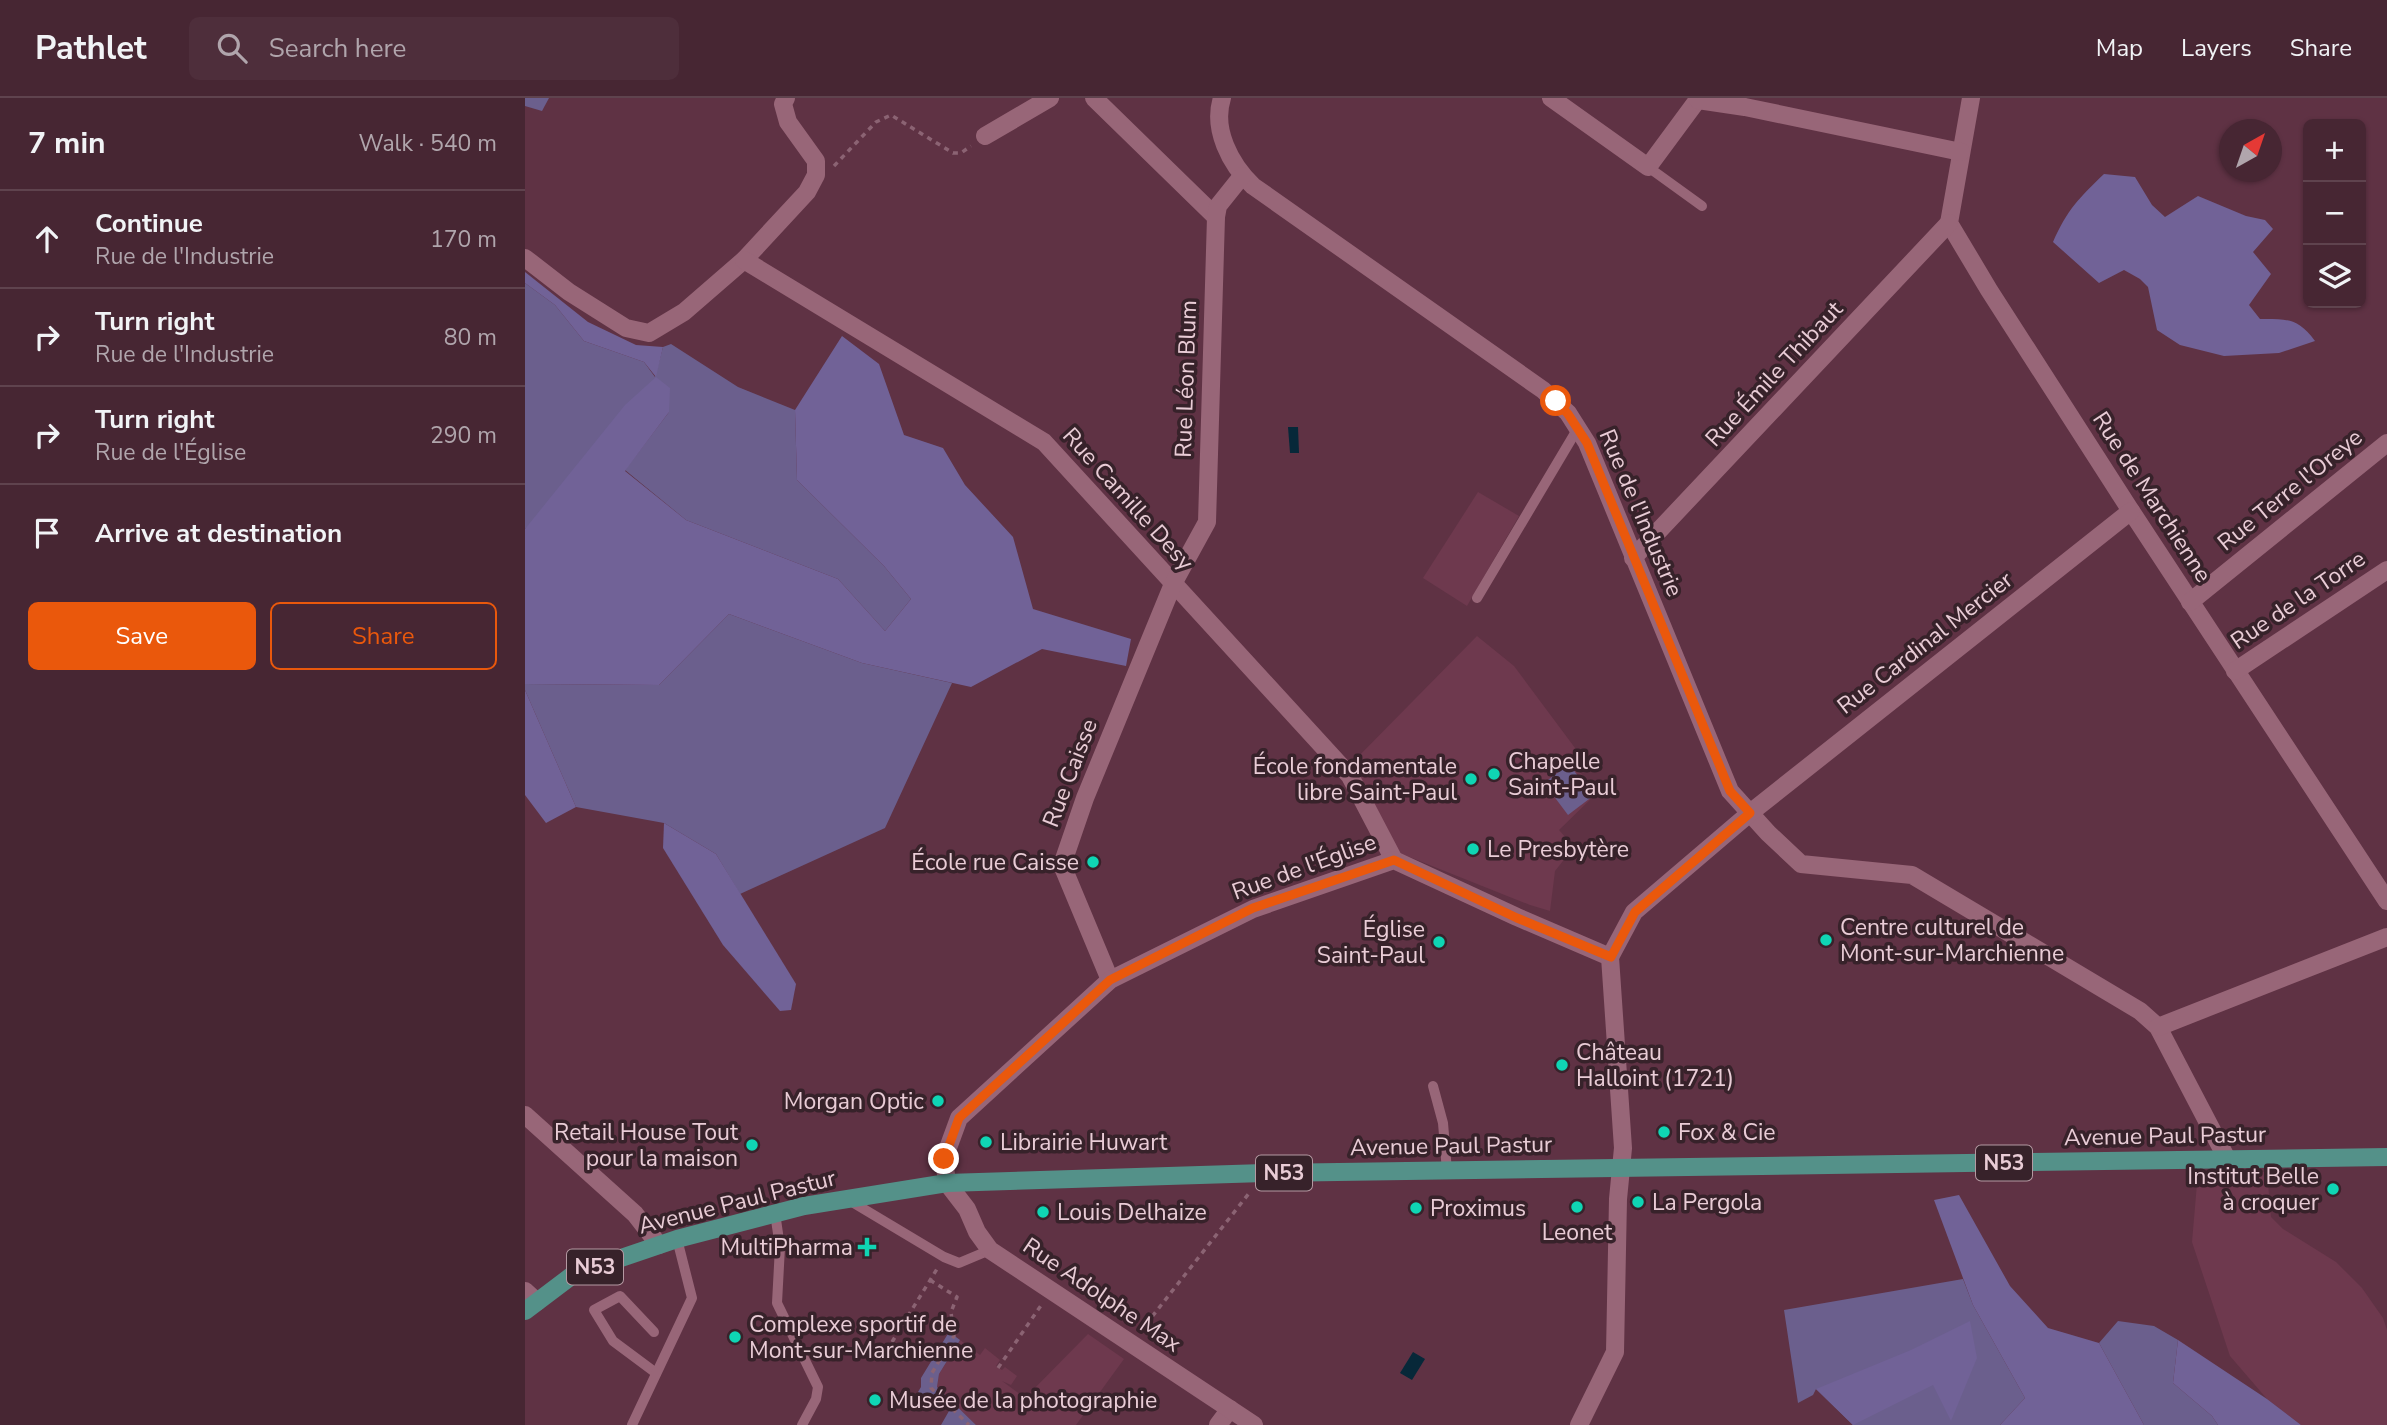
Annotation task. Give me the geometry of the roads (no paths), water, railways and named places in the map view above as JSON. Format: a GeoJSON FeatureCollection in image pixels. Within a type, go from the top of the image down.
{"type":"FeatureCollection","features":[{"type":"Feature","properties":{"kind":"main road","name":"Avenue Paul Pastur"},"geometry":{"type":"LineString","coordinates":[[529,1301],[574,1274],[668,1242],[804,1206],[947,1183],[1265,1174],[2387,1157]]}},
{"type":"Feature","properties":{"kind":"street"},"geometry":{"type":"LineString","coordinates":[[525,258],[569,292],[626,328],[649,332],[684,312],[744,260],[807,192],[816,175],[816,161],[788,122],[783,104],[786,98]]}},
{"type":"Feature","properties":{"kind":"street"},"geometry":{"type":"LineString","coordinates":[[985,136],[1050,98]]}},
{"type":"Feature","properties":{"kind":"street"},"geometry":{"type":"LineString","coordinates":[[1094,98],[1216,218]]}},
{"type":"Feature","properties":{"kind":"street","name":"Rue de l'Industrie"},"geometry":{"type":"LineString","coordinates":[[1222,98],[1219,108],[1220,127],[1229,155],[1242,176],[1276,204],[1542,390],[1562,407],[1578,428],[1587,443],[1730,791],[1801,864],[1912,875],[2140,1011],[2158,1027]]}},
{"type":"Feature","properties":{"kind":"street"},"geometry":{"type":"LineString","coordinates":[[1551,98],[1648,167],[1699,99],[1961,152]]}},
{"type":"Feature","properties":{"kind":"street"},"geometry":{"type":"LineString","coordinates":[[1949,223],[1971,98]]}},
{"type":"Feature","properties":{"kind":"street","name":"Rue Léon Blum"},"geometry":{"type":"LineString","coordinates":[[1173,584],[1207,522],[1216,218],[1218,206],[1242,176]]}},
{"type":"Feature","properties":{"kind":"street","name":"Rue de Marchienne"},"geometry":{"type":"LineString","coordinates":[[1949,223],[2131,511],[2387,901]]}},
{"type":"Feature","properties":{"kind":"street","name":"Rue Émile Thibaut"},"geometry":{"type":"LineString","coordinates":[[1633,558],[1949,223]]}},
{"type":"Feature","properties":{"kind":"street","name":"Rue Camille Desy"},"geometry":{"type":"LineString","coordinates":[[744,260],[1044,442],[1350,776],[1394,860]]}},
{"type":"Feature","properties":{"kind":"street","name":"Rue Terre l'Oreye"},"geometry":{"type":"LineString","coordinates":[[2190,602],[2387,443]]}},
{"type":"Feature","properties":{"kind":"street","name":"Rue Cardinal Mercier"},"geometry":{"type":"LineString","coordinates":[[1750,813],[2131,511]]}},
{"type":"Feature","properties":{"kind":"street","name":"Rue de la Torre"},"geometry":{"type":"LineString","coordinates":[[2235,671],[2387,570]]}},
{"type":"Feature","properties":{"kind":"street","name":"Rue Caisse"},"geometry":{"type":"LineString","coordinates":[[1110,980],[1062,864],[1085,798],[1173,584]]}},
{"type":"Feature","properties":{"kind":"street"},"geometry":{"type":"LineString","coordinates":[[1579,1425],[1615,1352],[1623,1148],[1611,957],[1635,912],[1750,813]]}},
{"type":"Feature","properties":{"kind":"street","name":"Rue de l'Église"},"geometry":{"type":"LineString","coordinates":[[947,1183],[944,1159],[959,1118],[1110,980],[1253,908],[1394,860],[1517,918],[1611,957]]}},
{"type":"Feature","properties":{"kind":"street"},"geometry":{"type":"LineString","coordinates":[[2227,1159],[2158,1027],[2387,937]]}},
{"type":"Feature","properties":{"kind":"street"},"geometry":{"type":"LineString","coordinates":[[525,1115],[668,1242]]}},
{"type":"Feature","properties":{"kind":"street","name":"Rue Adolphe Max"},"geometry":{"type":"LineString","coordinates":[[947,1183],[967,1209],[990,1250],[1254,1425]]}},
{"type":"Feature","properties":{"kind":"street"},"geometry":{"type":"LineString","coordinates":[[1218,1425],[1230,1409]]}},
{"type":"Feature","properties":{"kind":"lane"},"geometry":{"type":"LineString","coordinates":[[1648,167],[1702,206]]}},
{"type":"Feature","properties":{"kind":"lane"},"geometry":{"type":"LineString","coordinates":[[1477,598],[1578,428]]}},
{"type":"Feature","properties":{"kind":"lane"},"geometry":{"type":"LineString","coordinates":[[1433,1086],[1443,1122],[1447,1171]]}},
{"type":"Feature","properties":{"kind":"lane"},"geometry":{"type":"LineString","coordinates":[[847,1199],[944,1257],[959,1263],[990,1250]]}},
{"type":"Feature","properties":{"kind":"lane"},"geometry":{"type":"LineString","coordinates":[[775,1213],[780,1247],[777,1303],[818,1387],[816,1399],[802,1425]]}},
{"type":"Feature","properties":{"kind":"lane"},"geometry":{"type":"LineString","coordinates":[[632,1425],[692,1298],[668,1242]]}},
{"type":"Feature","properties":{"kind":"lane"},"geometry":{"type":"LineString","coordinates":[[654,1332],[620,1296],[594,1310],[613,1341],[656,1373]]}},
{"type":"Feature","properties":{"kind":"water"},"geometry":{"type":"Polygon","coordinates":[[[1288,427],[1298,427],[1299,453],[1290,453],[1288,427]]]}},
{"type":"Feature","properties":{"kind":"water"},"geometry":{"type":"Polygon","coordinates":[[[1413,1352],[1425,1359],[1412,1380],[1400,1373],[1413,1352]]]}},
{"type":"Feature","properties":{"kind":"place","name":"Chapelle Saint-Paul"},"geometry":{"type":"Point","coordinates":[1494,774]}},
{"type":"Feature","properties":{"kind":"place","name":"École fondamentale libre Saint-Paul"},"geometry":{"type":"Point","coordinates":[1471,779]}},
{"type":"Feature","properties":{"kind":"place","name":"Le Presbytère"},"geometry":{"type":"Point","coordinates":[1473,849]}},
{"type":"Feature","properties":{"kind":"place","name":"École rue Caisse"},"geometry":{"type":"Point","coordinates":[1093,862]}},
{"type":"Feature","properties":{"kind":"place","name":"Centre culturel de Mont-sur-Marchienne"},"geometry":{"type":"Point","coordinates":[1826,940]}},
{"type":"Feature","properties":{"kind":"place","name":"Église Saint-Paul"},"geometry":{"type":"Point","coordinates":[1439,942]}},
{"type":"Feature","properties":{"kind":"place","name":"Château Halloint (1721)"},"geometry":{"type":"Point","coordinates":[1562,1065]}},
{"type":"Feature","properties":{"kind":"place","name":"Morgan Optic"},"geometry":{"type":"Point","coordinates":[938,1101]}},
{"type":"Feature","properties":{"kind":"place","name":"Fox & Cie"},"geometry":{"type":"Point","coordinates":[1664,1132]}},
{"type":"Feature","properties":{"kind":"place","name":"Librairie Huwart"},"geometry":{"type":"Point","coordinates":[986,1142]}},
{"type":"Feature","properties":{"kind":"place","name":"Retail House Tout pour la maison"},"geometry":{"type":"Point","coordinates":[752,1145]}},
{"type":"Feature","properties":{"kind":"place","name":"Institut Belle à croquer"},"geometry":{"type":"Point","coordinates":[2333,1189]}},
{"type":"Feature","properties":{"kind":"place","name":"La Pergola"},"geometry":{"type":"Point","coordinates":[1638,1202]}},
{"type":"Feature","properties":{"kind":"place","name":"Leonet"},"geometry":{"type":"Point","coordinates":[1577,1207]}},
{"type":"Feature","properties":{"kind":"place","name":"Proximus"},"geometry":{"type":"Point","coordinates":[1416,1208]}},
{"type":"Feature","properties":{"kind":"place","name":"Louis Delhaize"},"geometry":{"type":"Point","coordinates":[1043,1212]}},
{"type":"Feature","properties":{"kind":"place","name":"MultiPharma"},"geometry":{"type":"Point","coordinates":[867,1247]}},
{"type":"Feature","properties":{"kind":"place","name":"Complexe sportif de Mont-sur-Marchienne"},"geometry":{"type":"Point","coordinates":[735,1337]}},
{"type":"Feature","properties":{"kind":"place","name":"Musée de la photographie"},"geometry":{"type":"Point","coordinates":[875,1400]}}]}
